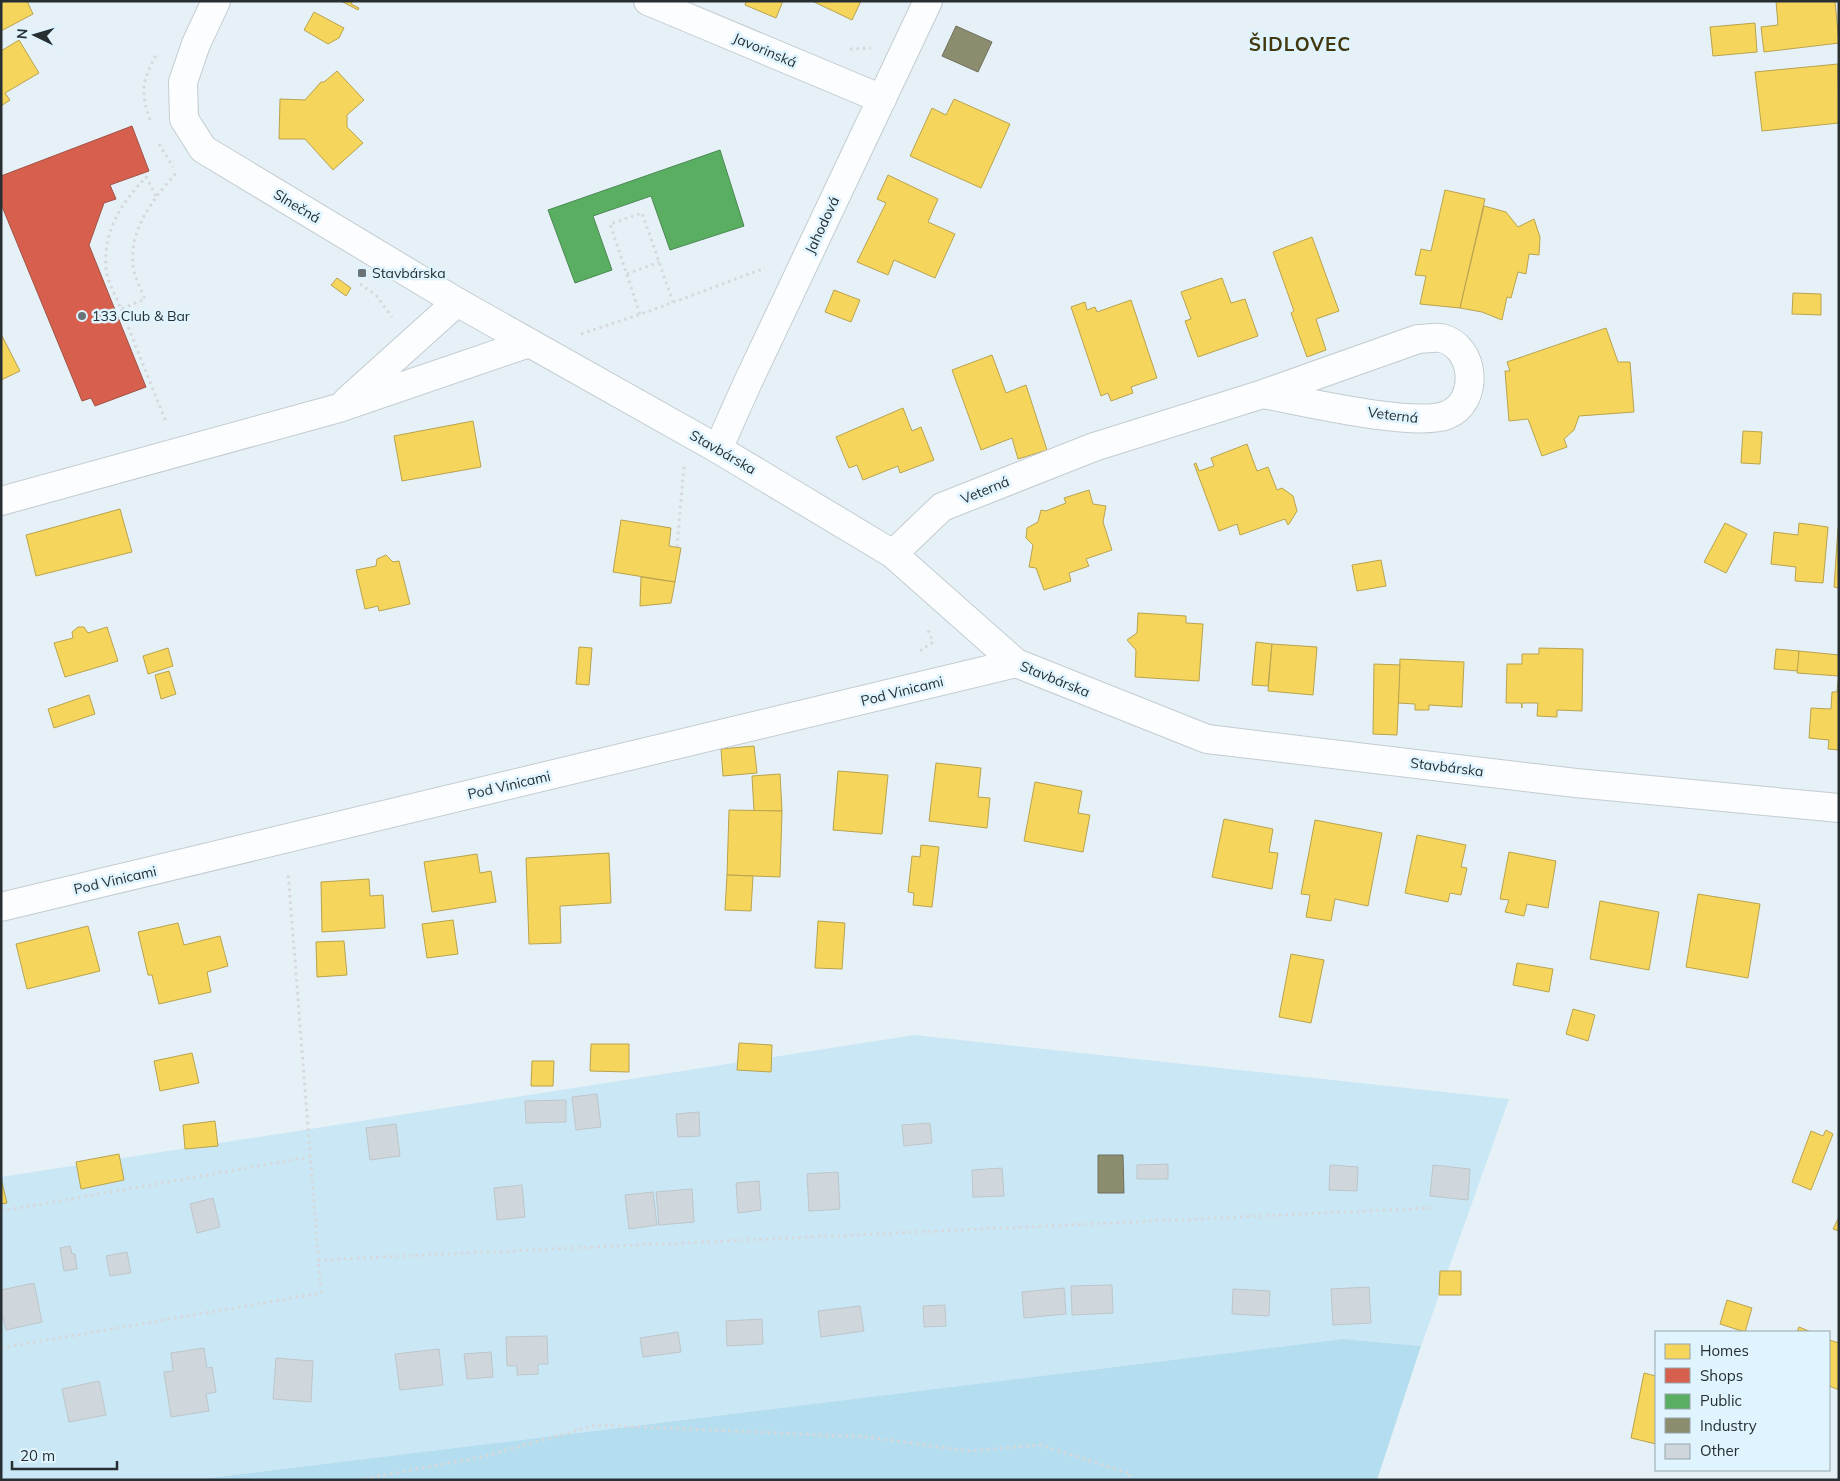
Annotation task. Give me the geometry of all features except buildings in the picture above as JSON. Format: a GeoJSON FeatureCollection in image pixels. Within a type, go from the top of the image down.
{"type":"FeatureCollection","features":[{"type":"Feature","properties":{"kind":"street","name":"Slnečná"},"geometry":{"type":"LineString","coordinates":[[216,1],[196,44],[183,82],[184,119],[203,149],[533,346]]}},
{"type":"Feature","properties":{"kind":"street","name":"Javorinská"},"geometry":{"type":"LineString","coordinates":[[648,1],[882,99]]}},
{"type":"Feature","properties":{"kind":"street","name":"Jahodová"},"geometry":{"type":"LineString","coordinates":[[718,449],[928,1]]}},
{"type":"Feature","properties":{"kind":"street"},"geometry":{"type":"LineString","coordinates":[[339,408],[457,302]]}},
{"type":"Feature","properties":{"kind":"street","name":"Veterná"},"geometry":{"type":"LineString","coordinates":[[893,554],[942,507],[1094,447],[1263,394],[1418,339],[1441,338],[1453,344],[1462,353],[1469,368],[1471,380],[1466,397],[1458,408],[1448,415],[1430,419],[1405,418],[1263,394]]}},
{"type":"Feature","properties":{"kind":"street"},"geometry":{"type":"LineString","coordinates":[[1,501],[339,408],[533,346]]}},
{"type":"Feature","properties":{"kind":"street","name":"Stavbárska"},"geometry":{"type":"LineString","coordinates":[[533,346],[718,449],[893,554],[1016,663],[1207,739],[1576,783],[1839,808]]}},
{"type":"Feature","properties":{"kind":"street","name":"Pod Vinicami"},"geometry":{"type":"LineString","coordinates":[[1,907],[1016,663]]}},
{"type":"Feature","properties":{"kind":"path"},"geometry":{"type":"LineString","coordinates":[[143,98],[152,125]]}},
{"type":"Feature","properties":{"kind":"path"},"geometry":{"type":"LineString","coordinates":[[157,139],[163,153],[180,176]]}},
{"type":"Feature","properties":{"kind":"path"},"geometry":{"type":"LineString","coordinates":[[121,309],[145,299],[133,266],[136,238],[144,215],[156,196],[177,172]]}},
{"type":"Feature","properties":{"kind":"path"},"geometry":{"type":"LineString","coordinates":[[156,196],[146,177],[123,202],[109,232],[106,270],[168,427]]}},
{"type":"Feature","properties":{"kind":"path"},"geometry":{"type":"LineString","coordinates":[[640,314],[610,224],[642,212],[674,302]]}},
{"type":"Feature","properties":{"kind":"path"},"geometry":{"type":"LineString","coordinates":[[626,274],[659,262]]}},
{"type":"Feature","properties":{"kind":"path"},"geometry":{"type":"LineString","coordinates":[[533,346],[640,314],[769,266]]}},
{"type":"Feature","properties":{"kind":"path"},"geometry":{"type":"LineString","coordinates":[[357,282],[376,296],[392,317],[393,326]]}},
{"type":"Feature","properties":{"kind":"path"},"geometry":{"type":"LineString","coordinates":[[677,547],[684,465]]}},
{"type":"Feature","properties":{"kind":"path"},"geometry":{"type":"LineString","coordinates":[[1,1348],[321,1293],[286,839]]}},
{"type":"Feature","properties":{"kind":"path"},"geometry":{"type":"LineString","coordinates":[[1,1211],[310,1157]]}},
{"type":"Feature","properties":{"kind":"path"},"geometry":{"type":"LineString","coordinates":[[318,1260],[1431,1208]]}},
{"type":"Feature","properties":{"kind":"path"},"geometry":{"type":"LineString","coordinates":[[358,1480],[481,1458],[596,1425],[867,1437],[968,1451],[1040,1445],[1131,1474],[1126,1480]]}},
{"type":"Feature","properties":{"kind":"shaded area"},"geometry":{"type":"Polygon","coordinates":[[[914,1035],[1509,1099],[1421,1346],[1343,1339],[193,1480],[1,1480],[1,1177],[914,1035]]]}},
{"type":"Feature","properties":{"kind":"shaded area"},"geometry":{"type":"Polygon","coordinates":[[[1343,1339],[1421,1346],[1377,1480],[193,1480],[1343,1339]]]}},
{"type":"Feature","properties":{"kind":"place","name":"Stavbárska"},"geometry":{"type":"Point","coordinates":[362,273]}},
{"type":"Feature","properties":{"kind":"place","name":"133 Club & Bar"},"geometry":{"type":"Point","coordinates":[82,316]}},
{"type":"Feature","properties":{"kind":"district","name":"ŠIDLOVEC"},"geometry":{"type":"Point","coordinates":[1300,44]}}]}
